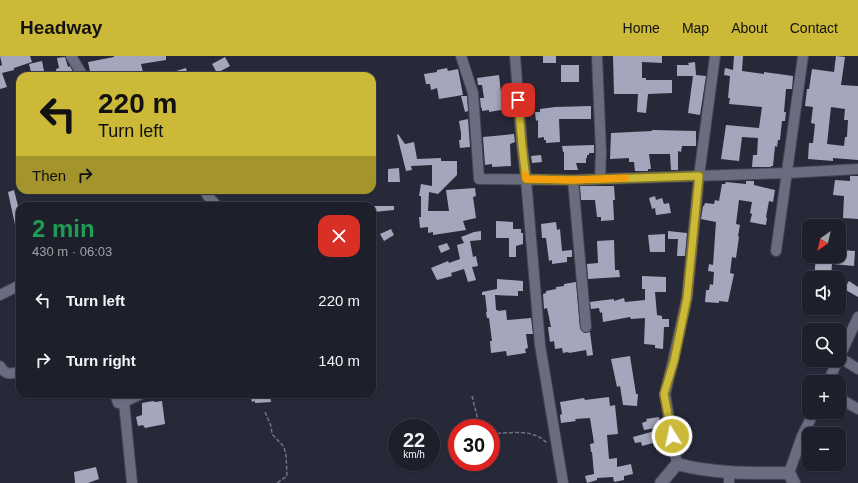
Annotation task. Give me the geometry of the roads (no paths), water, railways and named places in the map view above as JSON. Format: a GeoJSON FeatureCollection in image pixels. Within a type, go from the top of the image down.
{"type":"FeatureCollection","features":[{"type":"Feature","properties":{"kind":"street"},"geometry":{"type":"LineString","coordinates":[[71,56],[81,72]]}},
{"type":"Feature","properties":{"kind":"street"},"geometry":{"type":"LineString","coordinates":[[461,56],[473,93],[479,179],[573,180],[788,173],[858,169]]}},
{"type":"Feature","properties":{"kind":"street"},"geometry":{"type":"LineString","coordinates":[[515,56],[540,345],[563,483]]}},
{"type":"Feature","properties":{"kind":"street"},"geometry":{"type":"LineString","coordinates":[[597,56],[601,152],[600,179]]}},
{"type":"Feature","properties":{"kind":"street"},"geometry":{"type":"LineString","coordinates":[[677,464],[664,394],[674,361],[687,298],[699,176],[715,56]]}},
{"type":"Feature","properties":{"kind":"street"},"geometry":{"type":"LineString","coordinates":[[776,252],[803,56]]}},
{"type":"Feature","properties":{"kind":"street"},"geometry":{"type":"LineString","coordinates":[[573,180],[586,327]]}},
{"type":"Feature","properties":{"kind":"street"},"geometry":{"type":"LineString","coordinates":[[207,194],[213,202]]}},
{"type":"Feature","properties":{"kind":"street"},"geometry":{"type":"LineString","coordinates":[[0,295],[16,288]]}},
{"type":"Feature","properties":{"kind":"street"},"geometry":{"type":"LineString","coordinates":[[846,343],[858,317]]}},
{"type":"Feature","properties":{"kind":"street"},"geometry":{"type":"LineString","coordinates":[[846,362],[858,369]]}},
{"type":"Feature","properties":{"kind":"street"},"geometry":{"type":"LineString","coordinates":[[0,366],[6,373],[12,374],[16,372]]}},
{"type":"Feature","properties":{"kind":"street"},"geometry":{"type":"LineString","coordinates":[[132,398],[124,402],[132,483]]}},
{"type":"Feature","properties":{"kind":"street"},"geometry":{"type":"LineString","coordinates":[[846,402],[858,409]]}},
{"type":"Feature","properties":{"kind":"street"},"geometry":{"type":"LineString","coordinates":[[677,464],[729,478],[792,478],[802,436],[810,419]]}},
{"type":"Feature","properties":{"kind":"street"},"geometry":{"type":"LineString","coordinates":[[661,483],[677,464]]}}]}
